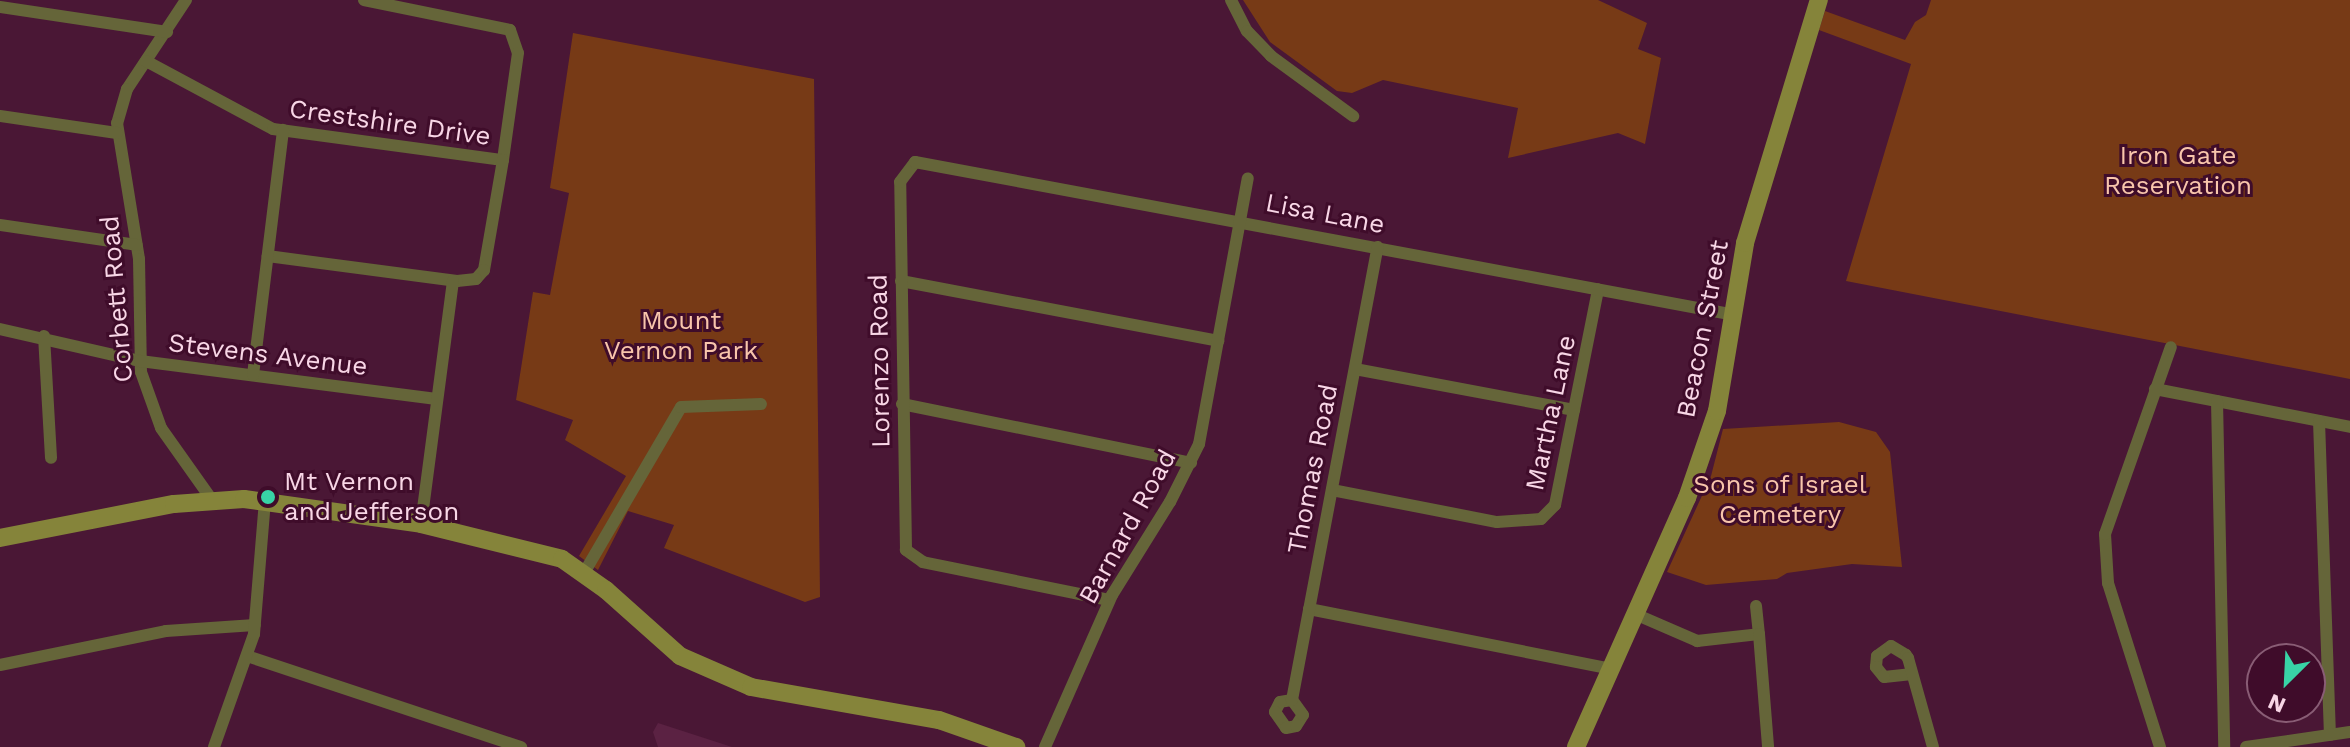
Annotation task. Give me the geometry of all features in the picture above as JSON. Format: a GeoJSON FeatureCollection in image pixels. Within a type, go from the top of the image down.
{"type":"FeatureCollection","features":[{"type":"Feature","properties":{"kind":"main road","name":"Beacon Street"},"geometry":{"type":"LineString","coordinates":[[1576,747],[1687,498],[1717,411],[1745,243],[1765,163],[1819,0]]}},
{"type":"Feature","properties":{"kind":"main road"},"geometry":{"type":"LineString","coordinates":[[0,538],[212,500],[265,501],[421,524],[530,547],[584,573],[680,656],[708,671],[751,687],[939,720],[1016,747]]}},
{"type":"Feature","properties":{"kind":"street","name":"Corbett Road"},"geometry":{"type":"LineString","coordinates":[[186,0],[127,89],[117,133],[137,245],[140,361],[161,428],[212,500]]}},
{"type":"Feature","properties":{"kind":"street"},"geometry":{"type":"LineString","coordinates":[[364,0],[510,30],[518,53],[503,160]]}},
{"type":"Feature","properties":{"kind":"street"},"geometry":{"type":"LineString","coordinates":[[1231,0],[1247,31],[1271,56],[1353,116]]}},
{"type":"Feature","properties":{"kind":"street"},"geometry":{"type":"LineString","coordinates":[[0,7],[167,32]]}},
{"type":"Feature","properties":{"kind":"street","name":"Crestshire Drive"},"geometry":{"type":"LineString","coordinates":[[146,61],[283,130],[503,160],[484,270],[476,279],[453,281]]}},
{"type":"Feature","properties":{"kind":"street"},"geometry":{"type":"LineString","coordinates":[[0,116],[117,133]]}},
{"type":"Feature","properties":{"kind":"street"},"geometry":{"type":"LineString","coordinates":[[253,375],[283,130]]}},
{"type":"Feature","properties":{"kind":"street","name":"Lisa Lane"},"geometry":{"type":"LineString","coordinates":[[908,167],[928,161],[1735,315]]}},
{"type":"Feature","properties":{"kind":"street","name":"Lorenzo Road"},"geometry":{"type":"LineString","coordinates":[[908,167],[900,182],[903,538],[909,555],[923,562],[1109,600]]}},
{"type":"Feature","properties":{"kind":"street","name":"Barnard Road"},"geometry":{"type":"LineString","coordinates":[[1045,747],[1109,600],[1191,463],[1218,341],[1248,178]]}},
{"type":"Feature","properties":{"kind":"street"},"geometry":{"type":"LineString","coordinates":[[0,225],[137,245]]}},
{"type":"Feature","properties":{"kind":"street","name":"Thomas Road"},"geometry":{"type":"LineString","coordinates":[[1292,700],[1378,247]]}},
{"type":"Feature","properties":{"kind":"street"},"geometry":{"type":"LineString","coordinates":[[268,256],[453,281],[421,524]]}},
{"type":"Feature","properties":{"kind":"street"},"geometry":{"type":"LineString","coordinates":[[901,281],[1218,341]]}},
{"type":"Feature","properties":{"kind":"street","name":"Martha Lane"},"geometry":{"type":"LineString","coordinates":[[1332,490],[1497,522],[1541,519],[1555,505],[1598,289]]}},
{"type":"Feature","properties":{"kind":"street","name":"Stevens Avenue"},"geometry":{"type":"LineString","coordinates":[[0,329],[44,336],[140,361],[437,399]]}},
{"type":"Feature","properties":{"kind":"street"},"geometry":{"type":"LineString","coordinates":[[44,336],[51,458]]}},
{"type":"Feature","properties":{"kind":"street"},"geometry":{"type":"LineString","coordinates":[[2160,747],[2108,583],[2105,555],[2111,506],[2171,347]]}},
{"type":"Feature","properties":{"kind":"street"},"geometry":{"type":"LineString","coordinates":[[1355,369],[1574,410]]}},
{"type":"Feature","properties":{"kind":"street"},"geometry":{"type":"LineString","coordinates":[[2155,389],[2350,427]]}},
{"type":"Feature","properties":{"kind":"street"},"geometry":{"type":"LineString","coordinates":[[2217,401],[2224,747]]}},
{"type":"Feature","properties":{"kind":"street"},"geometry":{"type":"LineString","coordinates":[[584,573],[681,407],[761,404]]}},
{"type":"Feature","properties":{"kind":"street"},"geometry":{"type":"LineString","coordinates":[[902,404],[1191,463]]}},
{"type":"Feature","properties":{"kind":"street"},"geometry":{"type":"LineString","coordinates":[[2319,421],[2330,735]]}},
{"type":"Feature","properties":{"kind":"street"},"geometry":{"type":"LineString","coordinates":[[214,747],[255,625],[265,501]]}},
{"type":"Feature","properties":{"kind":"street"},"geometry":{"type":"LineString","coordinates":[[1756,606],[1768,747]]}},
{"type":"Feature","properties":{"kind":"street"},"geometry":{"type":"LineString","coordinates":[[1309,609],[1611,669]]}},
{"type":"Feature","properties":{"kind":"street"},"geometry":{"type":"LineString","coordinates":[[1635,614],[1697,641],[1759,634]]}},
{"type":"Feature","properties":{"kind":"street"},"geometry":{"type":"LineString","coordinates":[[0,665],[166,631],[255,625]]}},
{"type":"Feature","properties":{"kind":"street"},"geometry":{"type":"LineString","coordinates":[[247,656],[521,747]]}},
{"type":"Feature","properties":{"kind":"street"},"geometry":{"type":"LineString","coordinates":[[1912,674],[1933,747]]}},
{"type":"Feature","properties":{"kind":"street"},"geometry":{"type":"LineString","coordinates":[[2246,747],[2350,732]]}},
{"type":"Feature","properties":{"kind":"shaded area"},"geometry":{"type":"Polygon","coordinates":[[[658,723],[732,747],[658,747],[653,732],[658,723]]]}},
{"type":"Feature","properties":{"kind":"green space"},"geometry":{"type":"Polygon","coordinates":[[[1243,0],[1598,0],[1647,23],[1638,49],[1661,58],[1645,144],[1618,133],[1508,158],[1518,108],[1383,80],[1352,93],[1337,91],[1270,42],[1243,0]]]}},
{"type":"Feature","properties":{"kind":"green space","name":"Iron Gate Reservation"},"geometry":{"type":"Polygon","coordinates":[[[1931,0],[2350,0],[2350,379],[1846,281],[1911,64],[1819,30],[1825,11],[1905,40],[1915,22],[1926,15],[1931,0]]]}},
{"type":"Feature","properties":{"kind":"green space","name":"Mount Vernon Park"},"geometry":{"type":"Polygon","coordinates":[[[573,33],[814,79],[820,597],[805,602],[664,548],[674,525],[628,511],[598,570],[579,556],[626,476],[565,440],[573,420],[516,400],[533,292],[550,295],[569,193],[550,188],[573,33]]]}},
{"type":"Feature","properties":{"kind":"green space","name":"Sons of Israel Cemetery"},"geometry":{"type":"Polygon","coordinates":[[[1839,422],[1876,432],[1890,452],[1902,567],[1852,564],[1787,573],[1777,579],[1706,585],[1667,572],[1711,476],[1723,429],[1839,422]]]}},
{"type":"Feature","properties":{"kind":"place","name":"Mt Vernon and Jefferson"},"geometry":{"type":"Point","coordinates":[268,497]}}]}
